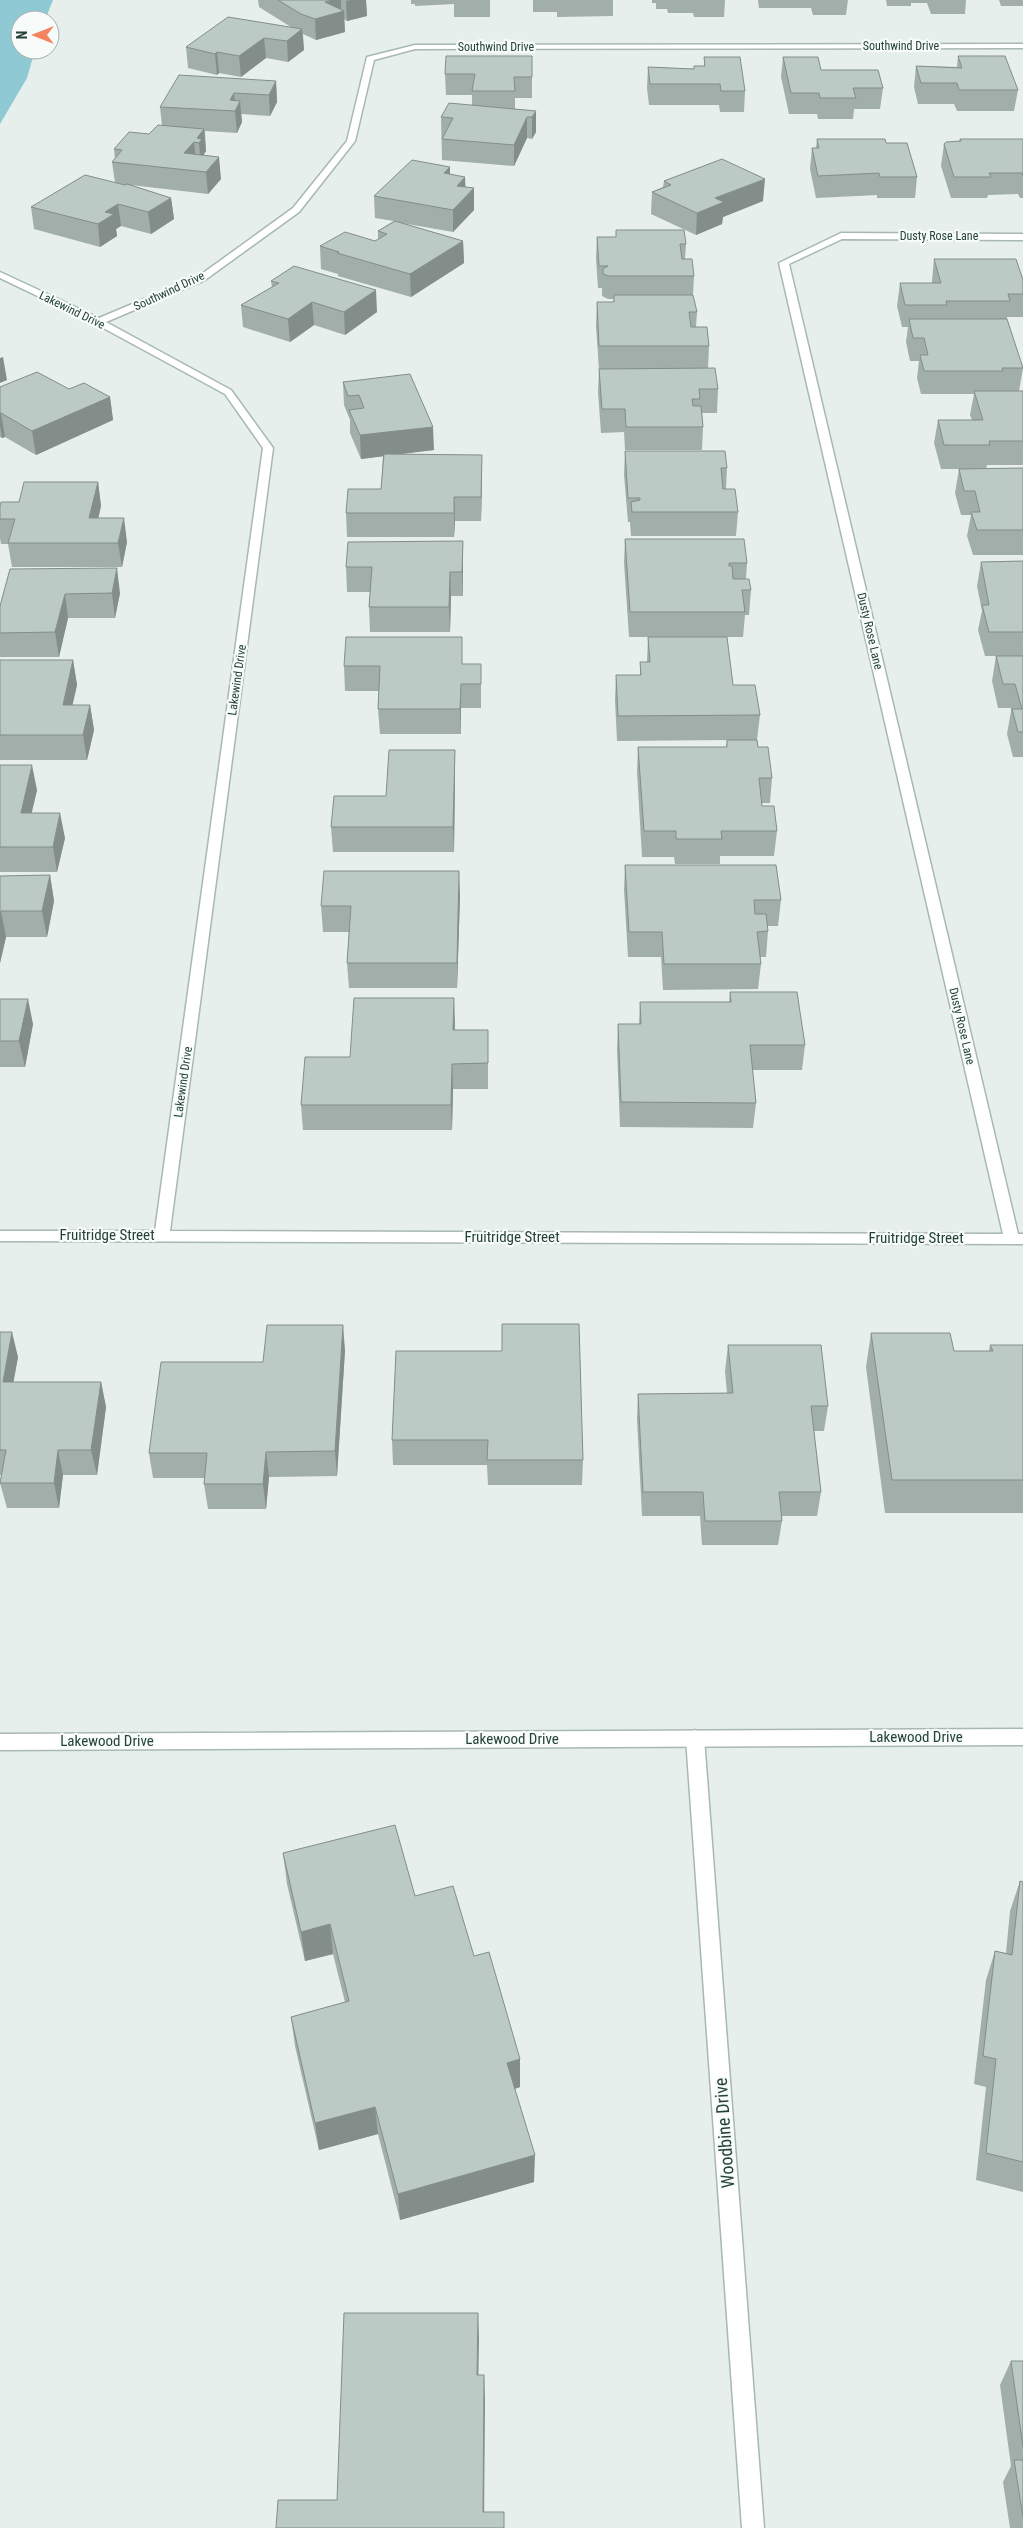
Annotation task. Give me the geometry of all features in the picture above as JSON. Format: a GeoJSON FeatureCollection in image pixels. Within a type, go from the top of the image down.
{"type":"FeatureCollection","features":[{"type":"Feature","properties":{"kind":"street","name":"Southwind Drive"},"geometry":{"type":"LineString","coordinates":[[99,322],[202,278],[296,210],[351,141],[370,59],[414,47],[1023,46]]}},
{"type":"Feature","properties":{"kind":"street","name":"Dusty Rose Lane"},"geometry":{"type":"LineString","coordinates":[[1018,1239],[784,263],[840,236],[1023,237]]}},
{"type":"Feature","properties":{"kind":"street","name":"Lakewind Drive"},"geometry":{"type":"LineString","coordinates":[[0,275],[99,322],[228,392],[268,448],[162,1235]]}},
{"type":"Feature","properties":{"kind":"street","name":"Fruitridge Street"},"geometry":{"type":"LineString","coordinates":[[0,1236],[1018,1239]]}},
{"type":"Feature","properties":{"kind":"street","name":"Lakewood Drive"},"geometry":{"type":"LineString","coordinates":[[0,1742],[1023,1736]]}},
{"type":"Feature","properties":{"kind":"street","name":"Woodbine Drive"},"geometry":{"type":"LineString","coordinates":[[695,1738],[753,2528]]}},
{"type":"Feature","properties":{"kind":"water"},"geometry":{"type":"Polygon","coordinates":[[[0,0],[53,0],[49,10],[10,10],[10,60],[32,60],[27,78],[0,124],[0,0]]]}},
{"type":"Feature","properties":{"kind":"building"},"geometry":{"type":"Polygon","coordinates":[[[278,0],[333,0],[325,2],[344,11],[315,19],[301,14],[278,0]]]}},
{"type":"Feature","properties":{"kind":"building"},"geometry":{"type":"Polygon","coordinates":[[[228,17],[302,29],[287,41],[264,38],[239,56],[217,52],[215,54],[186,47],[228,17]]]}},
{"type":"Feature","properties":{"kind":"building"},"geometry":{"type":"Polygon","coordinates":[[[446,56],[532,56],[532,77],[514,77],[515,91],[472,91],[475,74],[445,74],[446,56]]]}},
{"type":"Feature","properties":{"kind":"building"},"geometry":{"type":"Polygon","coordinates":[[[958,56],[1005,56],[1018,90],[959,90],[957,83],[921,83],[916,66],[962,68],[958,56]]]}},
{"type":"Feature","properties":{"kind":"building"},"geometry":{"type":"Polygon","coordinates":[[[704,57],[740,57],[745,91],[721,91],[720,84],[650,84],[648,67],[694,69],[694,66],[705,66],[704,57]]]}},
{"type":"Feature","properties":{"kind":"building"},"geometry":{"type":"Polygon","coordinates":[[[783,57],[818,57],[821,70],[878,70],[883,88],[853,88],[856,98],[820,98],[819,93],[791,93],[783,57]]]}},
{"type":"Feature","properties":{"kind":"building"},"geometry":{"type":"Polygon","coordinates":[[[179,75],[276,81],[269,95],[234,93],[230,100],[240,101],[235,111],[160,107],[179,75]]]}},
{"type":"Feature","properties":{"kind":"building"},"geometry":{"type":"Polygon","coordinates":[[[449,103],[536,111],[532,117],[527,117],[514,145],[442,139],[453,118],[441,117],[449,103]]]}},
{"type":"Feature","properties":{"kind":"building"},"geometry":{"type":"Polygon","coordinates":[[[158,125],[204,129],[197,138],[202,139],[199,143],[194,142],[184,153],[219,157],[206,172],[112,162],[122,150],[114,149],[129,132],[149,134],[158,125]]]}},
{"type":"Feature","properties":{"kind":"building"},"geometry":{"type":"Polygon","coordinates":[[[817,139],[885,139],[886,143],[907,143],[917,177],[880,177],[879,173],[818,176],[812,148],[819,148],[817,139]]]}},
{"type":"Feature","properties":{"kind":"building"},"geometry":{"type":"Polygon","coordinates":[[[960,139],[1023,139],[1023,176],[1022,173],[989,173],[991,177],[954,177],[944,144],[946,142],[961,141],[960,139]]]}},
{"type":"Feature","properties":{"kind":"building"},"geometry":{"type":"Polygon","coordinates":[[[722,159],[765,179],[715,198],[724,202],[697,213],[652,192],[671,185],[664,181],[722,159]]]}},
{"type":"Feature","properties":{"kind":"building"},"geometry":{"type":"Polygon","coordinates":[[[412,160],[450,167],[444,173],[465,177],[457,186],[474,188],[453,210],[374,196],[412,160]]]}},
{"type":"Feature","properties":{"kind":"building"},"geometry":{"type":"Polygon","coordinates":[[[85,175],[127,184],[171,198],[148,212],[118,204],[105,212],[114,214],[98,224],[31,207],[85,175]]]}},
{"type":"Feature","properties":{"kind":"building"},"geometry":{"type":"Polygon","coordinates":[[[395,221],[463,241],[410,274],[337,253],[339,252],[320,246],[345,232],[375,241],[387,234],[378,231],[395,221]]]}},
{"type":"Feature","properties":{"kind":"building"},"geometry":{"type":"Polygon","coordinates":[[[616,230],[684,230],[686,244],[680,244],[682,259],[692,259],[694,276],[609,276],[603,274],[603,269],[608,266],[599,266],[597,237],[616,237],[616,230]]]}},
{"type":"Feature","properties":{"kind":"building"},"geometry":{"type":"Polygon","coordinates":[[[934,259],[1016,259],[1023,280],[1023,294],[1008,294],[1010,301],[946,301],[947,305],[905,305],[900,283],[941,283],[934,259]]]}},
{"type":"Feature","properties":{"kind":"building"},"geometry":{"type":"Polygon","coordinates":[[[294,266],[376,290],[344,312],[312,302],[288,319],[241,305],[279,283],[271,281],[294,266]]]}},
{"type":"Feature","properties":{"kind":"building"},"geometry":{"type":"Polygon","coordinates":[[[614,295],[693,295],[697,312],[689,312],[691,327],[707,327],[709,346],[599,346],[597,302],[614,302],[614,295]]]}},
{"type":"Feature","properties":{"kind":"building"},"geometry":{"type":"Polygon","coordinates":[[[909,319],[1007,319],[1023,368],[1002,368],[1003,371],[924,371],[920,355],[928,355],[924,338],[913,338],[909,319]]]}},
{"type":"Feature","properties":{"kind":"building"},"geometry":{"type":"Polygon","coordinates":[[[715,368],[718,389],[699,389],[700,399],[692,399],[693,406],[701,406],[703,427],[626,427],[625,409],[602,409],[599,369],[715,368]]]}},
{"type":"Feature","properties":{"kind":"building"},"geometry":{"type":"Polygon","coordinates":[[[37,372],[69,389],[84,383],[110,397],[32,431],[0,413],[0,387],[37,372]]]}},
{"type":"Feature","properties":{"kind":"building"},"geometry":{"type":"Polygon","coordinates":[[[410,374],[433,427],[360,435],[349,410],[364,408],[359,395],[348,396],[343,382],[410,374]]]}},
{"type":"Feature","properties":{"kind":"building"},"geometry":{"type":"Polygon","coordinates":[[[974,391],[1023,391],[1023,441],[989,441],[990,445],[944,445],[938,420],[983,420],[974,391]]]}},
{"type":"Feature","properties":{"kind":"building"},"geometry":{"type":"Polygon","coordinates":[[[625,451],[725,451],[727,468],[721,468],[723,489],[735,489],[738,512],[632,512],[631,502],[640,500],[640,498],[628,498],[625,451]]]}},
{"type":"Feature","properties":{"kind":"building"},"geometry":{"type":"Polygon","coordinates":[[[384,454],[482,455],[481,497],[454,497],[454,513],[346,513],[348,489],[381,489],[384,454]]]}},
{"type":"Feature","properties":{"kind":"building"},"geometry":{"type":"Polygon","coordinates":[[[1023,468],[1023,530],[977,530],[971,512],[980,512],[975,491],[964,491],[959,469],[1023,468]]]}},
{"type":"Feature","properties":{"kind":"building"},"geometry":{"type":"Polygon","coordinates":[[[24,482],[98,482],[89,518],[124,518],[118,543],[8,543],[15,519],[0,519],[1,502],[19,502],[24,482]]]}},
{"type":"Feature","properties":{"kind":"building"},"geometry":{"type":"Polygon","coordinates":[[[625,539],[744,539],[747,563],[729,563],[729,566],[732,566],[733,579],[749,579],[751,590],[742,590],[745,612],[630,612],[625,539]]]}},
{"type":"Feature","properties":{"kind":"building"},"geometry":{"type":"Polygon","coordinates":[[[463,541],[462,572],[450,572],[449,607],[369,607],[372,567],[346,567],[348,542],[463,541]]]}},
{"type":"Feature","properties":{"kind":"building"},"geometry":{"type":"Polygon","coordinates":[[[1023,561],[1023,632],[989,632],[982,605],[989,605],[981,562],[1023,561]]]}},
{"type":"Feature","properties":{"kind":"building"},"geometry":{"type":"Polygon","coordinates":[[[117,568],[112,593],[65,594],[55,632],[0,633],[0,606],[10,569],[117,568]]]}},
{"type":"Feature","properties":{"kind":"building"},"geometry":{"type":"Polygon","coordinates":[[[346,637],[462,637],[462,664],[481,664],[481,684],[461,684],[460,709],[378,709],[380,666],[344,666],[346,637]]]}},
{"type":"Feature","properties":{"kind":"building"},"geometry":{"type":"Polygon","coordinates":[[[648,637],[727,637],[733,685],[755,685],[760,715],[618,716],[616,675],[641,675],[640,662],[650,662],[648,637]]]}},
{"type":"Feature","properties":{"kind":"building"},"geometry":{"type":"Polygon","coordinates":[[[996,656],[1023,656],[1023,732],[1018,732],[1012,709],[1022,709],[1015,684],[1003,684],[996,656]]]}},
{"type":"Feature","properties":{"kind":"building"},"geometry":{"type":"Polygon","coordinates":[[[0,660],[73,660],[63,705],[90,705],[83,735],[0,735],[0,660]]]}},
{"type":"Feature","properties":{"kind":"building"},"geometry":{"type":"Polygon","coordinates":[[[727,740],[757,740],[758,747],[768,747],[772,778],[759,778],[762,806],[774,806],[777,831],[721,831],[722,839],[676,839],[676,831],[644,831],[638,747],[727,747],[727,740]]]}},
{"type":"Feature","properties":{"kind":"building"},"geometry":{"type":"Polygon","coordinates":[[[389,750],[455,750],[453,827],[331,827],[334,796],[386,796],[389,750]]]}},
{"type":"Feature","properties":{"kind":"building"},"geometry":{"type":"Polygon","coordinates":[[[0,765],[32,765],[21,813],[60,813],[53,847],[0,847],[0,765]]]}},
{"type":"Feature","properties":{"kind":"building"},"geometry":{"type":"Polygon","coordinates":[[[625,865],[776,865],[781,900],[754,900],[755,914],[766,914],[768,931],[757,932],[761,964],[664,964],[662,932],[629,932],[625,865]]]}},
{"type":"Feature","properties":{"kind":"building"},"geometry":{"type":"Polygon","coordinates":[[[324,871],[459,871],[457,963],[347,963],[351,906],[321,906],[324,871]]]}},
{"type":"Feature","properties":{"kind":"building"},"geometry":{"type":"Polygon","coordinates":[[[50,875],[42,911],[1,911],[0,915],[0,876],[50,875]]]}},
{"type":"Feature","properties":{"kind":"building"},"geometry":{"type":"Polygon","coordinates":[[[730,992],[797,992],[805,1045],[750,1045],[756,1103],[621,1102],[618,1024],[641,1024],[640,1002],[731,1002],[730,992]]]}},
{"type":"Feature","properties":{"kind":"building"},"geometry":{"type":"Polygon","coordinates":[[[354,998],[454,998],[453,1030],[488,1030],[488,1063],[452,1064],[451,1105],[301,1105],[305,1057],[350,1057],[354,998]]]}},
{"type":"Feature","properties":{"kind":"building"},"geometry":{"type":"Polygon","coordinates":[[[0,999],[28,999],[19,1041],[0,1041],[0,999]]]}},
{"type":"Feature","properties":{"kind":"building"},"geometry":{"type":"Polygon","coordinates":[[[502,1324],[579,1324],[583,1460],[487,1460],[488,1440],[392,1440],[396,1351],[502,1351],[502,1324]]]}},
{"type":"Feature","properties":{"kind":"building"},"geometry":{"type":"Polygon","coordinates":[[[267,1325],[343,1325],[335,1451],[266,1452],[263,1484],[204,1484],[207,1453],[149,1453],[161,1362],[263,1362],[267,1325]]]}},
{"type":"Feature","properties":{"kind":"building"},"geometry":{"type":"Polygon","coordinates":[[[0,1332],[12,1332],[3,1382],[101,1382],[91,1450],[58,1450],[54,1483],[0,1483],[6,1450],[0,1450],[0,1332]]]}},
{"type":"Feature","properties":{"kind":"building"},"geometry":{"type":"Polygon","coordinates":[[[871,1333],[950,1333],[954,1351],[993,1351],[990,1345],[1023,1345],[1023,1480],[892,1480],[871,1333]]]}},
{"type":"Feature","properties":{"kind":"building"},"geometry":{"type":"Polygon","coordinates":[[[728,1345],[821,1345],[828,1406],[811,1406],[821,1492],[779,1492],[782,1521],[705,1521],[703,1492],[643,1492],[638,1394],[733,1393],[728,1345]]]}},
{"type":"Feature","properties":{"kind":"building"},"geometry":{"type":"Polygon","coordinates":[[[395,1825],[415,1896],[453,1886],[474,1956],[489,1952],[520,2059],[507,2063],[535,2155],[398,2194],[375,2107],[315,2123],[291,2017],[349,2001],[330,1924],[301,1932],[283,1853],[395,1825]]]}},
{"type":"Feature","properties":{"kind":"building"},"geometry":{"type":"Polygon","coordinates":[[[1020,1881],[1023,1882],[1023,2162],[986,2153],[996,2059],[983,2056],[995,1951],[1012,1955],[1020,1881]]]}},
{"type":"Feature","properties":{"kind":"building"},"geometry":{"type":"Polygon","coordinates":[[[344,2313],[478,2313],[477,2375],[484,2375],[483,2512],[504,2512],[504,2528],[276,2528],[278,2500],[337,2500],[344,2313]]]}},
{"type":"Feature","properties":{"kind":"building"},"geometry":{"type":"Polygon","coordinates":[[[1011,2361],[1023,2361],[1023,2447],[1011,2361]]]}},
{"type":"Feature","properties":{"kind":"building"},"geometry":{"type":"Polygon","coordinates":[[[1014,2460],[1023,2460],[1023,2517],[1014,2460]]]}}]}
